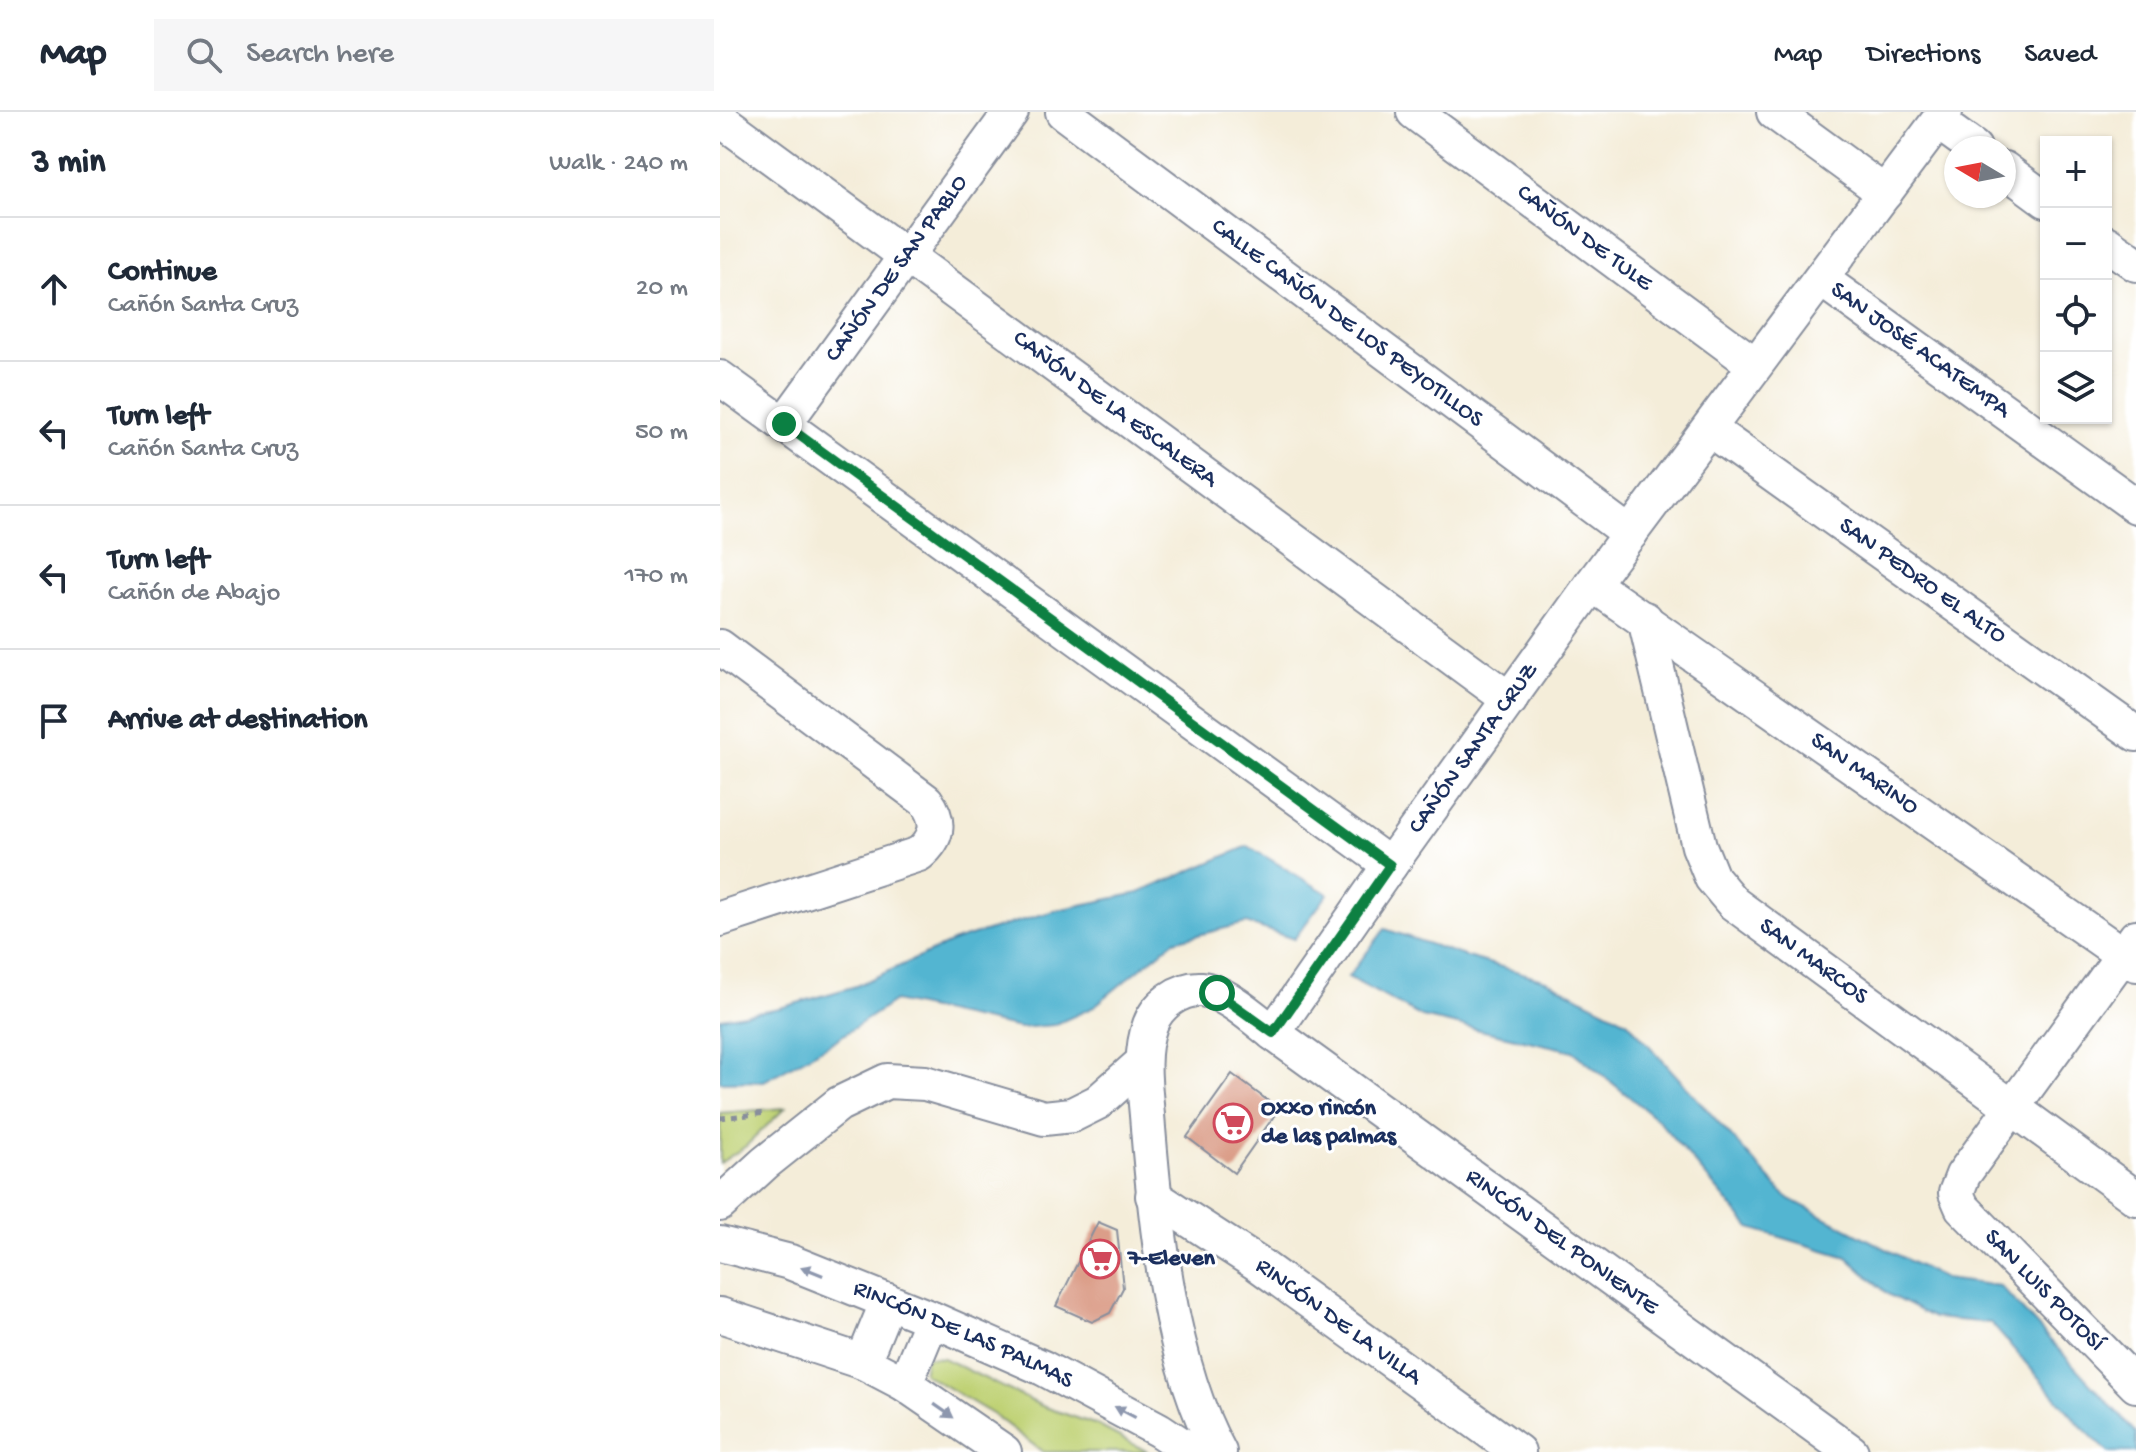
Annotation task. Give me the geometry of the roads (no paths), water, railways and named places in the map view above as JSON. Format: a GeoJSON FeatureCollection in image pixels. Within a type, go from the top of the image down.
{"type":"FeatureCollection","features":[{"type":"Feature","properties":{"kind":"street","name":"CAÑÓN DE SAN PABLO"},"geometry":{"type":"LineString","coordinates":[[784,424],[1011,112]]}},
{"type":"Feature","properties":{"kind":"street","name":"CALLE CAÑÓN DE LOS PEYOTILLOS"},"geometry":{"type":"LineString","coordinates":[[1063,112],[1630,534]]}},
{"type":"Feature","properties":{"kind":"street","name":"CAÑÓN DE TULE"},"geometry":{"type":"LineString","coordinates":[[1414,112],[1755,365]]}},
{"type":"Feature","properties":{"kind":"street"},"geometry":{"type":"LineString","coordinates":[[1774,112],[1885,193]]}},
{"type":"Feature","properties":{"kind":"street","name":"CAÑÓN SANTA CRUZ"},"geometry":{"type":"LineString","coordinates":[[1273,1033],[1592,584],[1942,117]]}},
{"type":"Feature","properties":{"kind":"street"},"geometry":{"type":"LineString","coordinates":[[1942,117],[1962,136]]}},
{"type":"Feature","properties":{"kind":"street","name":"CAÑÓN DE LA ESCALERA"},"geometry":{"type":"LineString","coordinates":[[720,119],[909,255],[1510,700]]}},
{"type":"Feature","properties":{"kind":"street"},"geometry":{"type":"LineString","coordinates":[[2016,178],[2040,196]]}},
{"type":"Feature","properties":{"kind":"street"},"geometry":{"type":"LineString","coordinates":[[2112,247],[2136,264]]}},
{"type":"Feature","properties":{"kind":"street","name":"SAN JOSÉ ACATEMPA"},"geometry":{"type":"LineString","coordinates":[[1821,279],[2136,506]]}},
{"type":"Feature","properties":{"kind":"street"},"geometry":{"type":"LineString","coordinates":[[720,378],[1390,865]]}},
{"type":"Feature","properties":{"kind":"street","name":"SAN PEDRO EL ALTO"},"geometry":{"type":"LineString","coordinates":[[1709,429],[2136,734]]}},
{"type":"Feature","properties":{"kind":"street","name":"SAN MARINO"},"geometry":{"type":"LineString","coordinates":[[1592,584],[2132,952]]}},
{"type":"Feature","properties":{"kind":"street","name":"SAN MARCOS"},"geometry":{"type":"LineString","coordinates":[[1645,619],[1699,846],[1712,878],[1733,903],[2136,1198]]}},
{"type":"Feature","properties":{"kind":"street"},"geometry":{"type":"LineString","coordinates":[[720,647],[926,801],[934,812],[937,828],[932,844],[919,854],[724,914]]}},
{"type":"Feature","properties":{"kind":"street"},"geometry":{"type":"LineString","coordinates":[[2011,1109],[2132,952]]}},
{"type":"Feature","properties":{"kind":"street"},"geometry":{"type":"LineString","coordinates":[[1219,1452],[1190,1389],[1168,1290],[1153,1196],[1143,1062],[1150,1024],[1163,1004],[1182,992],[1200,989],[1217,993],[1273,1033]]}},
{"type":"Feature","properties":{"kind":"street","name":"RINCÓN DEL PONIENTE"},"geometry":{"type":"LineString","coordinates":[[1273,1033],[1851,1452]]}},
{"type":"Feature","properties":{"kind":"street"},"geometry":{"type":"LineString","coordinates":[[720,1204],[765,1163],[839,1104],[887,1081],[925,1083],[1044,1118],[1072,1115],[1098,1102],[1143,1062]]}},
{"type":"Feature","properties":{"kind":"street","name":"SAN LUIS POTOSÍ"},"geometry":{"type":"LineString","coordinates":[[2011,1109],[1963,1175],[1956,1193],[1962,1207],[2136,1385]]}},
{"type":"Feature","properties":{"kind":"street","name":"RINCÓN DE LA VILLA"},"geometry":{"type":"LineString","coordinates":[[1153,1196],[1258,1264],[1518,1452]]}},
{"type":"Feature","properties":{"kind":"street","name":"RINCÓN DE LAS PALMAS"},"geometry":{"type":"LineString","coordinates":[[720,1244],[790,1262],[932,1319],[1043,1368],[1159,1430],[1192,1452]]}},
{"type":"Feature","properties":{"kind":"street"},"geometry":{"type":"LineString","coordinates":[[863,1362],[888,1301]]}},
{"type":"Feature","properties":{"kind":"street"},"geometry":{"type":"LineString","coordinates":[[720,1315],[863,1362],[905,1384],[1004,1452]]}},
{"type":"Feature","properties":{"kind":"street"},"geometry":{"type":"LineString","coordinates":[[905,1384],[932,1319]]}},
{"type":"Feature","properties":{"kind":"water"},"geometry":{"type":"Polygon","coordinates":[[[1248,846],[1328,894],[1294,939],[1246,923],[1174,941],[1092,1008],[1054,1025],[1019,1028],[894,1001],[833,1042],[764,1081],[720,1082],[720,1018],[780,1008],[856,986],[957,940],[1057,910],[1139,893],[1248,846]]]}},
{"type":"Feature","properties":{"kind":"water"},"geometry":{"type":"Polygon","coordinates":[[[1385,929],[1546,980],[1627,1021],[1786,1197],[1944,1279],[2000,1286],[2136,1433],[2136,1452],[2108,1452],[2081,1426],[1991,1323],[1934,1318],[1889,1295],[1847,1257],[1750,1228],[1658,1120],[1573,1051],[1422,1017],[1348,977],[1385,929]]]}},
{"type":"Feature","properties":{"kind":"place","name":"Oxxo rincón de las palmas"},"geometry":{"type":"Point","coordinates":[1233,1123]}},
{"type":"Feature","properties":{"kind":"place","name":"7-Eleven"},"geometry":{"type":"Point","coordinates":[1100,1259]}}]}
